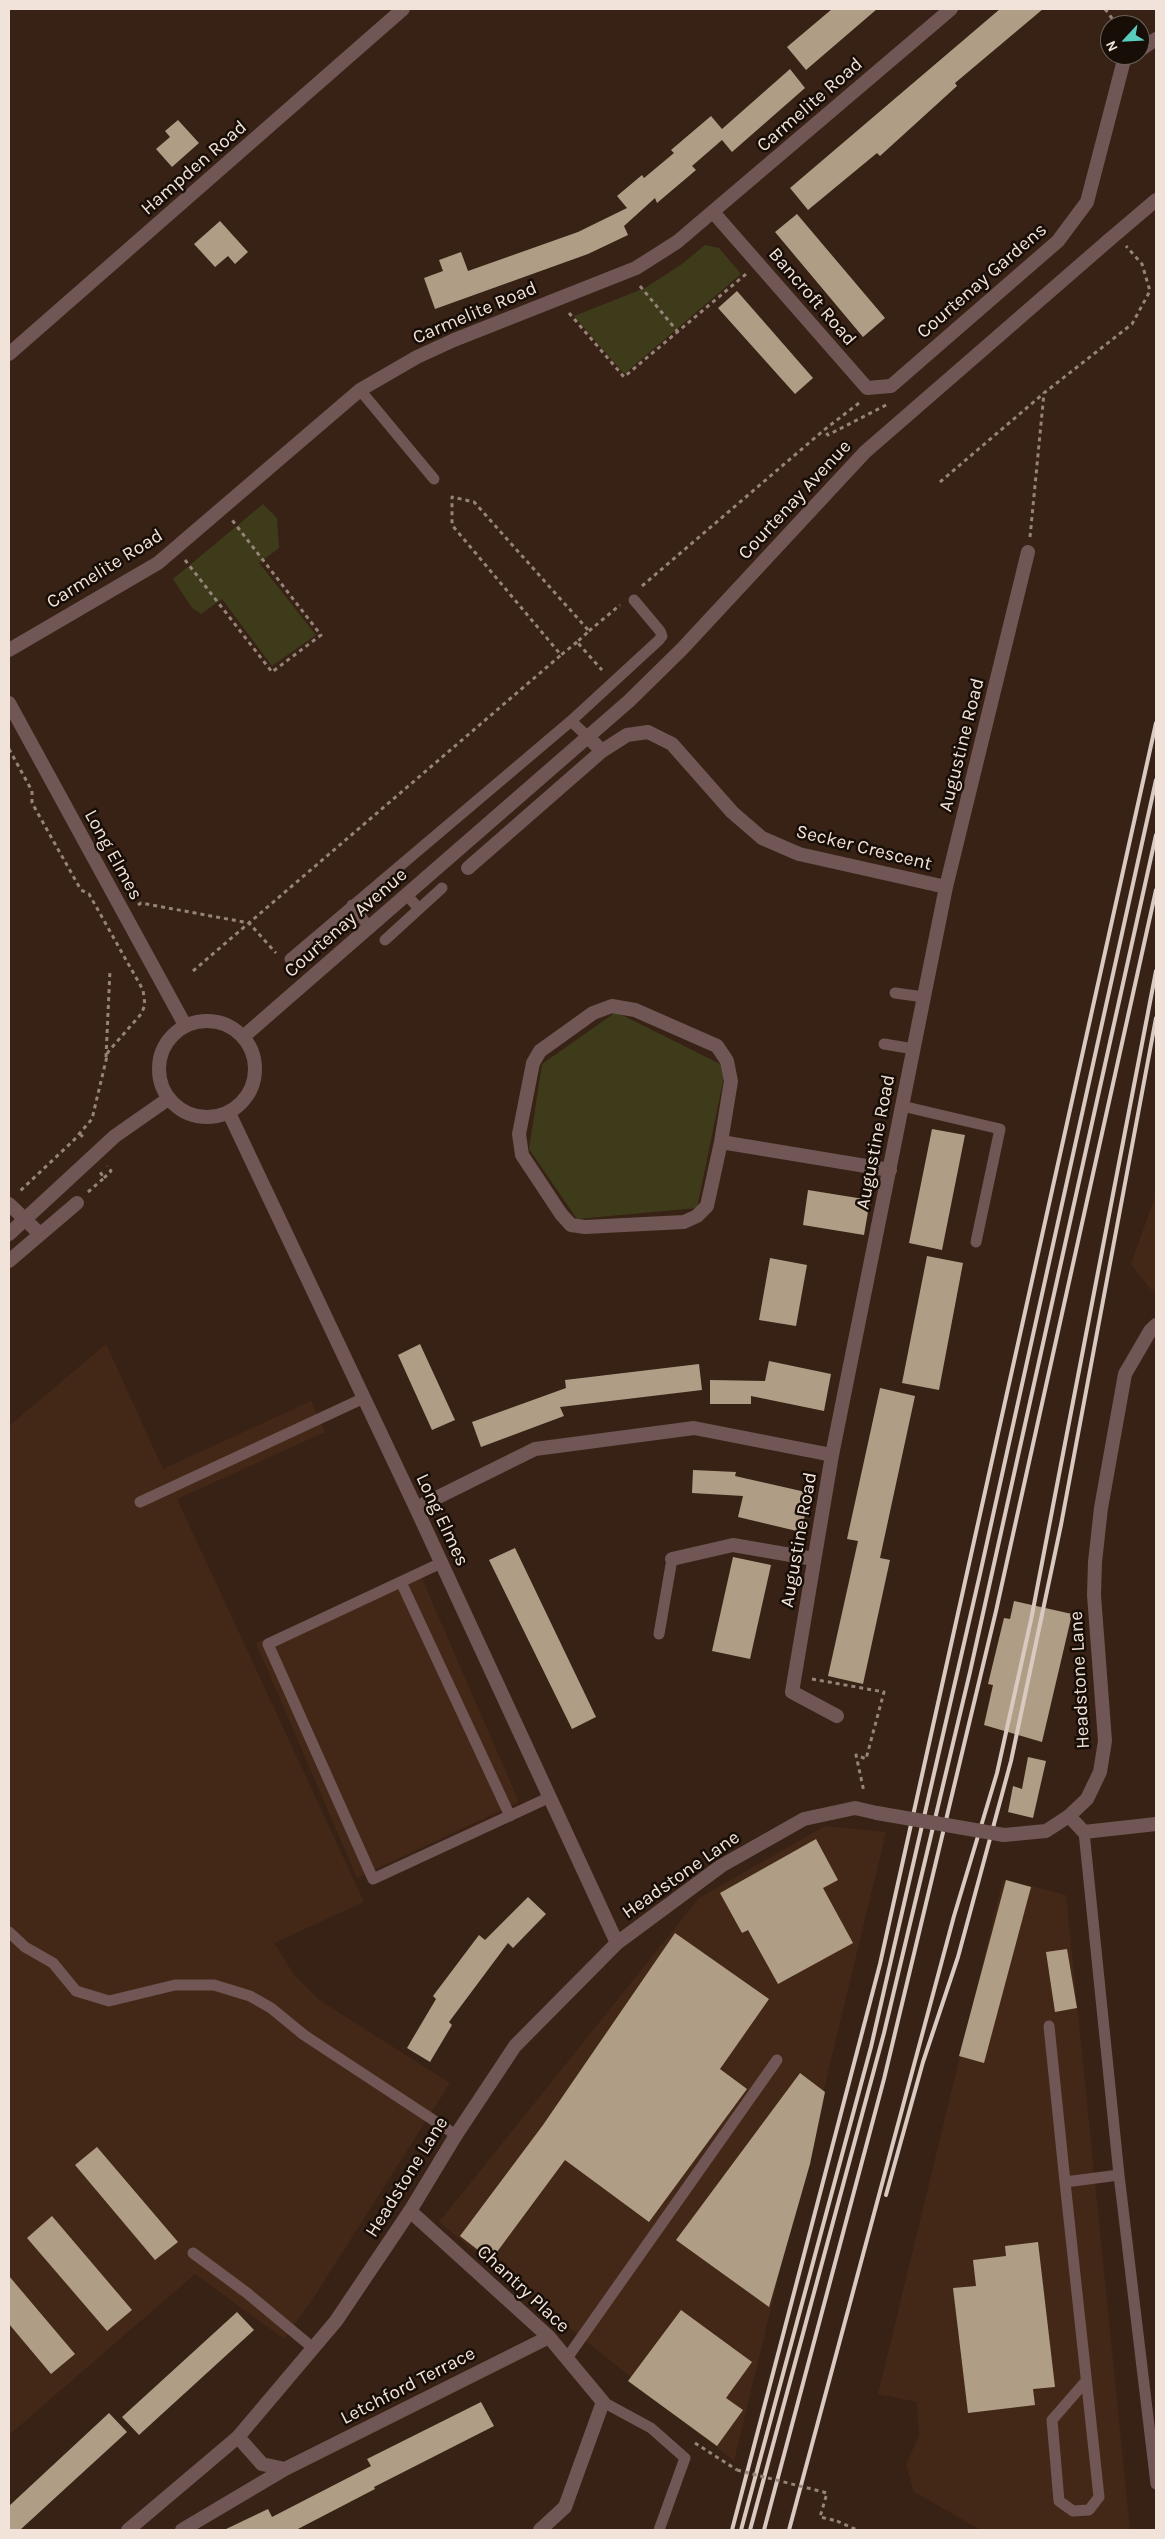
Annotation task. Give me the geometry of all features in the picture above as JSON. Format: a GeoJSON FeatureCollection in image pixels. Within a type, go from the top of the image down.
{"type":"FeatureCollection","features":[{"type":"Feature","properties":{"kind":"street","name":"Hampden Road"},"geometry":{"type":"LineString","coordinates":[[9,354],[403,9]]}},
{"type":"Feature","properties":{"kind":"street","name":"Carmelite Road"},"geometry":{"type":"LineString","coordinates":[[9,650],[158,563],[360,390],[417,357],[454,340],[628,272],[677,242],[951,9]]}},
{"type":"Feature","properties":{"kind":"street","name":"Courtenay Gardens"},"geometry":{"type":"LineString","coordinates":[[885,386],[1058,241],[1087,202],[1123,65]]}},
{"type":"Feature","properties":{"kind":"street","name":"Courtenay Avenue"},"geometry":{"type":"LineString","coordinates":[[243,1037],[473,839],[588,737],[682,649],[865,452],[1115,240],[1156,200]]}},
{"type":"Feature","properties":{"kind":"street","name":"Bancroft Road"},"geometry":{"type":"LineString","coordinates":[[713,212],[867,388],[885,386]]}},
{"type":"Feature","properties":{"kind":"street","name":"Augustine Road"},"geometry":{"type":"LineString","coordinates":[[837,1716],[792,1692],[794,1676],[832,1455],[946,887],[1028,552]]}},
{"type":"Feature","properties":{"kind":"street","name":"Long Elmes"},"geometry":{"type":"LineString","coordinates":[[9,703],[185,1025]]}},
{"type":"Feature","properties":{"kind":"street","name":"Secker Crescent"},"geometry":{"type":"LineString","coordinates":[[602,751],[627,735],[648,732],[672,744],[732,812],[762,838],[799,854],[946,887]]}},
{"type":"Feature","properties":{"kind":"street"},"geometry":{"type":"LineString","coordinates":[[468,868],[602,751],[588,737]]}},
{"type":"Feature","properties":{"kind":"street"},"geometry":{"type":"LineString","coordinates":[[473,839],[486,853]]}},
{"type":"Feature","properties":{"kind":"street"},"geometry":{"type":"LineString","coordinates":[[612,1006],[636,1010],[717,1046],[727,1061],[731,1081],[722,1142],[707,1206],[697,1216],[684,1222],[586,1227],[571,1225],[522,1155],[519,1134],[533,1063],[540,1050],[592,1013],[612,1006]]}},
{"type":"Feature","properties":{"kind":"street"},"geometry":{"type":"LineString","coordinates":[[216,1021],[234,1028],[243,1037],[255,1057],[256,1074],[252,1090],[242,1103],[229,1113],[213,1118],[196,1117],[181,1110],[168,1099],[161,1085],[158,1070],[161,1054],[168,1040],[185,1025],[196,1022],[216,1021]]}},
{"type":"Feature","properties":{"kind":"street"},"geometry":{"type":"LineString","coordinates":[[9,1234],[115,1136],[168,1099]]}},
{"type":"Feature","properties":{"kind":"street","name":"Long Elmes"},"geometry":{"type":"LineString","coordinates":[[229,1113],[416,1508],[548,1798],[617,1943]]}},
{"type":"Feature","properties":{"kind":"street"},"geometry":{"type":"LineString","coordinates":[[722,1142],[890,1170]]}},
{"type":"Feature","properties":{"kind":"street"},"geometry":{"type":"LineString","coordinates":[[12,1200],[25,1220],[40,1234]]}},
{"type":"Feature","properties":{"kind":"street"},"geometry":{"type":"LineString","coordinates":[[9,1261],[77,1203]]}},
{"type":"Feature","properties":{"kind":"street","name":"Headstone Lane"},"geometry":{"type":"LineString","coordinates":[[135,2528],[238,2437],[336,2321],[410,2211],[456,2135],[516,2046],[617,1943],[721,1866],[804,1819],[855,1808],[1004,1835],[1046,1831],[1069,1816],[1087,1799],[1100,1772],[1105,1741],[1094,1595],[1095,1562],[1101,1508],[1125,1374],[1150,1331],[1156,1325]]}},
{"type":"Feature","properties":{"kind":"street"},"geometry":{"type":"LineString","coordinates":[[416,1508],[535,1449],[694,1428],[832,1455]]}},
{"type":"Feature","properties":{"kind":"street"},"geometry":{"type":"LineString","coordinates":[[672,1559],[733,1545],[814,1559]]}},
{"type":"Feature","properties":{"kind":"street"},"geometry":{"type":"LineString","coordinates":[[1069,1816],[1084,1832],[1156,1824]]}},
{"type":"Feature","properties":{"kind":"street","name":"Chantry Place"},"geometry":{"type":"LineString","coordinates":[[410,2211],[549,2337],[603,2402]]}},
{"type":"Feature","properties":{"kind":"street","name":"Letchford Terrace"},"geometry":{"type":"LineString","coordinates":[[182,2530],[285,2469],[549,2337]]}},
{"type":"Feature","properties":{"kind":"street"},"geometry":{"type":"LineString","coordinates":[[540,2530],[565,2507],[603,2402]]}},
{"type":"Feature","properties":{"kind":"street"},"geometry":{"type":"LineString","coordinates":[[238,2437],[262,2464],[285,2469]]}},
{"type":"Feature","properties":{"kind":"lane"},"geometry":{"type":"LineString","coordinates":[[360,390],[434,479]]}},
{"type":"Feature","properties":{"kind":"lane"},"geometry":{"type":"LineString","coordinates":[[285,958],[352,906],[572,721],[662,636],[660,630],[632,597]]}},
{"type":"Feature","properties":{"kind":"lane"},"geometry":{"type":"LineString","coordinates":[[572,721],[588,737]]}},
{"type":"Feature","properties":{"kind":"lane"},"geometry":{"type":"LineString","coordinates":[[385,940],[442,888]]}},
{"type":"Feature","properties":{"kind":"lane"},"geometry":{"type":"LineString","coordinates":[[407,896],[419,909]]}},
{"type":"Feature","properties":{"kind":"lane"},"geometry":{"type":"LineString","coordinates":[[352,906],[369,927]]}},
{"type":"Feature","properties":{"kind":"lane"},"geometry":{"type":"LineString","coordinates":[[895,993],[924,997]]}},
{"type":"Feature","properties":{"kind":"lane"},"geometry":{"type":"LineString","coordinates":[[884,1044],[914,1049]]}},
{"type":"Feature","properties":{"kind":"lane"},"geometry":{"type":"LineString","coordinates":[[902,1106],[1000,1129],[976,1242]]}},
{"type":"Feature","properties":{"kind":"lane"},"geometry":{"type":"LineString","coordinates":[[140,1502],[364,1398]]}},
{"type":"Feature","properties":{"kind":"lane"},"geometry":{"type":"LineString","coordinates":[[659,1634],[672,1559]]}},
{"type":"Feature","properties":{"kind":"lane"},"geometry":{"type":"LineString","coordinates":[[441,1563],[268,1644],[373,1878],[548,1798]]}},
{"type":"Feature","properties":{"kind":"lane"},"geometry":{"type":"LineString","coordinates":[[401,1582],[510,1816]]}},
{"type":"Feature","properties":{"kind":"lane"},"geometry":{"type":"LineString","coordinates":[[1084,1832],[1119,2175],[1156,2484]]}},
{"type":"Feature","properties":{"kind":"lane"},"geometry":{"type":"LineString","coordinates":[[9,1932],[25,1947],[53,1963],[76,1991],[109,2000],[175,1984],[214,1986],[250,1996],[272,2008],[304,2035],[456,2135]]}},
{"type":"Feature","properties":{"kind":"lane"},"geometry":{"type":"LineString","coordinates":[[1049,2026],[1099,2497],[1089,2510],[1073,2511],[1059,2501],[1052,2420],[1086,2381]]}},
{"type":"Feature","properties":{"kind":"lane"},"geometry":{"type":"LineString","coordinates":[[567,2358],[777,2060]]}},
{"type":"Feature","properties":{"kind":"lane"},"geometry":{"type":"LineString","coordinates":[[1065,2182],[1119,2175]]}},
{"type":"Feature","properties":{"kind":"lane"},"geometry":{"type":"LineString","coordinates":[[193,2253],[247,2293],[313,2348]]}},
{"type":"Feature","properties":{"kind":"lane"},"geometry":{"type":"LineString","coordinates":[[603,2402],[651,2428],[685,2458],[659,2530]]}},
{"type":"Feature","properties":{"kind":"path"},"geometry":{"type":"LineString","coordinates":[[940,482],[1044,393],[1132,324],[1150,291],[1142,264],[1115,240]]}},
{"type":"Feature","properties":{"kind":"path"},"geometry":{"type":"LineString","coordinates":[[557,300],[624,377],[758,264]]}},
{"type":"Feature","properties":{"kind":"path"},"geometry":{"type":"LineString","coordinates":[[628,272],[678,332]]}},
{"type":"Feature","properties":{"kind":"path"},"geometry":{"type":"LineString","coordinates":[[193,971],[561,654],[632,597],[824,430],[885,386]]}},
{"type":"Feature","properties":{"kind":"path"},"geometry":{"type":"LineString","coordinates":[[1028,552],[1044,393]]}},
{"type":"Feature","properties":{"kind":"path"},"geometry":{"type":"LineString","coordinates":[[824,430],[828,435],[899,399],[910,413]]}},
{"type":"Feature","properties":{"kind":"path"},"geometry":{"type":"LineString","coordinates":[[561,654],[452,525],[452,497],[474,502],[589,631]]}},
{"type":"Feature","properties":{"kind":"path"},"geometry":{"type":"LineString","coordinates":[[176,548],[272,672],[322,635],[223,507]]}},
{"type":"Feature","properties":{"kind":"path"},"geometry":{"type":"LineString","coordinates":[[578,642],[613,682]]}},
{"type":"Feature","properties":{"kind":"path"},"geometry":{"type":"LineString","coordinates":[[9,749],[32,791],[32,803],[81,890],[89,894],[142,990],[145,1005],[137,1019],[112,1046],[106,1058]]}},
{"type":"Feature","properties":{"kind":"path"},"geometry":{"type":"LineString","coordinates":[[123,912],[141,903],[249,923],[285,958]]}},
{"type":"Feature","properties":{"kind":"path"},"geometry":{"type":"LineString","coordinates":[[12,1200],[80,1134],[92,1119],[96,1109],[106,1058],[110,970]]}},
{"type":"Feature","properties":{"kind":"path"},"geometry":{"type":"LineString","coordinates":[[80,1134],[84,1138]]}},
{"type":"Feature","properties":{"kind":"path"},"geometry":{"type":"LineString","coordinates":[[73,1141],[76,1145]]}},
{"type":"Feature","properties":{"kind":"path"},"geometry":{"type":"LineString","coordinates":[[77,1203],[111,1171],[107,1165]]}},
{"type":"Feature","properties":{"kind":"path"},"geometry":{"type":"LineString","coordinates":[[100,1172],[104,1178]]}},
{"type":"Feature","properties":{"kind":"path"},"geometry":{"type":"LineString","coordinates":[[794,1676],[884,1692],[866,1759],[856,1754],[864,1792]]}},
{"type":"Feature","properties":{"kind":"path"},"geometry":{"type":"LineString","coordinates":[[737,2470],[827,2493],[820,2516],[857,2530]]}},
{"type":"Feature","properties":{"kind":"shaded area"},"geometry":{"type":"Polygon","coordinates":[[[705,245],[719,248],[741,274],[624,374],[574,316],[645,288],[682,264],[705,245]]]}},
{"type":"Feature","properties":{"kind":"shaded area"},"geometry":{"type":"Polygon","coordinates":[[[263,504],[277,518],[279,548],[259,563],[316,635],[272,666],[222,599],[201,614],[192,608],[173,579],[263,504]]]}},
{"type":"Feature","properties":{"kind":"shaded area"},"geometry":{"type":"Polygon","coordinates":[[[616,1012],[726,1067],[697,1208],[577,1219],[529,1149],[542,1064],[616,1012]]]}},
{"type":"Feature","properties":{"kind":"shaded area"},"geometry":{"type":"Polygon","coordinates":[[[1156,1194],[1156,1288],[1151,1290],[1131,1264],[1156,1194]]]}},
{"type":"Feature","properties":{"kind":"shaded area"},"geometry":{"type":"Polygon","coordinates":[[[106,1344],[163,1469],[311,1401],[325,1432],[177,1499],[364,1902],[274,1943],[295,1976],[319,2000],[450,2083],[316,2294],[284,2339],[195,2274],[9,2435],[9,1426],[106,1344]]]}},
{"type":"Feature","properties":{"kind":"shaded area"},"geometry":{"type":"Polygon","coordinates":[[[419,1572],[519,1802],[357,1878],[256,1643],[419,1572]]]}},
{"type":"Feature","properties":{"kind":"shaded area"},"geometry":{"type":"Polygon","coordinates":[[[825,1826],[886,1832],[734,2461],[439,2222],[699,1898],[825,1826]]]}},
{"type":"Feature","properties":{"kind":"shaded area"},"geometry":{"type":"Polygon","coordinates":[[[1003,1879],[1066,1895],[1130,2530],[981,2530],[914,2492],[906,2465],[919,2435],[917,2402],[878,2394],[1003,1879]]]}},
{"type":"Feature","properties":{"kind":"building"},"geometry":{"type":"Polygon","coordinates":[[[832,9],[877,9],[806,70],[787,47],[832,9]]]}},
{"type":"Feature","properties":{"kind":"building"},"geometry":{"type":"Polygon","coordinates":[[[1000,9],[1043,9],[955,83],[957,86],[880,156],[877,153],[808,210],[790,188],[1000,9]]]}},
{"type":"Feature","properties":{"kind":"building"},"geometry":{"type":"Polygon","coordinates":[[[790,69],[805,88],[732,152],[722,140],[692,166],[696,170],[657,203],[655,198],[624,226],[628,235],[588,254],[435,309],[424,278],[443,271],[439,260],[461,252],[468,271],[578,232],[627,208],[617,196],[642,175],[644,178],[674,153],[671,150],[711,116],[722,129],[790,69]]]}},
{"type":"Feature","properties":{"kind":"building"},"geometry":{"type":"Polygon","coordinates":[[[178,120],[199,143],[172,167],[156,149],[170,137],[165,131],[178,120]]]}},
{"type":"Feature","properties":{"kind":"building"},"geometry":{"type":"Polygon","coordinates":[[[797,214],[885,318],[863,337],[775,232],[797,214]]]}},
{"type":"Feature","properties":{"kind":"building"},"geometry":{"type":"Polygon","coordinates":[[[220,221],[248,252],[235,264],[228,256],[215,267],[194,244],[220,221]]]}},
{"type":"Feature","properties":{"kind":"building"},"geometry":{"type":"Polygon","coordinates":[[[737,291],[813,378],[795,394],[718,308],[737,291]]]}},
{"type":"Feature","properties":{"kind":"building"},"geometry":{"type":"Polygon","coordinates":[[[932,1129],[965,1135],[942,1250],[909,1243],[932,1129]]]}},
{"type":"Feature","properties":{"kind":"building"},"geometry":{"type":"Polygon","coordinates":[[[808,1190],[870,1200],[864,1235],[803,1225],[808,1190]]]}},
{"type":"Feature","properties":{"kind":"building"},"geometry":{"type":"Polygon","coordinates":[[[927,1256],[963,1263],[939,1390],[902,1383],[927,1256]]]}},
{"type":"Feature","properties":{"kind":"building"},"geometry":{"type":"Polygon","coordinates":[[[770,1258],[807,1265],[796,1326],[759,1320],[770,1258]]]}},
{"type":"Feature","properties":{"kind":"building"},"geometry":{"type":"Polygon","coordinates":[[[420,1344],[455,1420],[432,1430],[398,1355],[420,1344]]]}},
{"type":"Feature","properties":{"kind":"building"},"geometry":{"type":"Polygon","coordinates":[[[769,1361],[831,1374],[824,1411],[751,1396],[751,1404],[710,1404],[710,1380],[765,1381],[769,1361]]]}},
{"type":"Feature","properties":{"kind":"building"},"geometry":{"type":"Polygon","coordinates":[[[699,1364],[702,1390],[560,1407],[564,1416],[481,1447],[472,1422],[566,1388],[565,1380],[699,1364]]]}},
{"type":"Feature","properties":{"kind":"building"},"geometry":{"type":"Polygon","coordinates":[[[880,1388],[915,1396],[880,1558],[890,1560],[863,1684],[828,1676],[858,1541],[847,1539],[880,1388]]]}},
{"type":"Feature","properties":{"kind":"building"},"geometry":{"type":"Polygon","coordinates":[[[693,1470],[736,1472],[735,1476],[810,1493],[801,1532],[738,1517],[743,1496],[692,1493],[693,1470]]]}},
{"type":"Feature","properties":{"kind":"building"},"geometry":{"type":"Polygon","coordinates":[[[515,1548],[596,1717],[572,1729],[489,1560],[515,1548]]]}},
{"type":"Feature","properties":{"kind":"building"},"geometry":{"type":"Polygon","coordinates":[[[733,1557],[771,1565],[750,1659],[712,1651],[733,1557]]]}},
{"type":"Feature","properties":{"kind":"building"},"geometry":{"type":"Polygon","coordinates":[[[1014,1601],[1072,1614],[1042,1742],[984,1725],[993,1685],[988,1684],[1004,1618],[1010,1619],[1014,1601]]]}},
{"type":"Feature","properties":{"kind":"building"},"geometry":{"type":"Polygon","coordinates":[[[1028,1757],[1046,1761],[1033,1818],[1008,1812],[1013,1786],[1022,1789],[1028,1757]]]}},
{"type":"Feature","properties":{"kind":"building"},"geometry":{"type":"Polygon","coordinates":[[[816,1839],[838,1880],[823,1888],[853,1943],[778,1984],[748,1930],[742,1933],[720,1893],[816,1839]]]}},
{"type":"Feature","properties":{"kind":"building"},"geometry":{"type":"Polygon","coordinates":[[[1006,1880],[1031,1887],[984,2063],[959,2056],[1006,1880]]]}},
{"type":"Feature","properties":{"kind":"building"},"geometry":{"type":"Polygon","coordinates":[[[528,1897],[546,1914],[513,1948],[508,1943],[449,2022],[452,2025],[430,2062],[407,2048],[436,1999],[433,1996],[479,1935],[485,1940],[528,1897]]]}},
{"type":"Feature","properties":{"kind":"building"},"geometry":{"type":"Polygon","coordinates":[[[675,1933],[769,1999],[720,2069],[747,2089],[649,2222],[565,2160],[491,2260],[460,2236],[543,2125],[675,1933]]]}},
{"type":"Feature","properties":{"kind":"building"},"geometry":{"type":"Polygon","coordinates":[[[1067,1949],[1077,2008],[1055,2012],[1046,1952],[1067,1949]]]}},
{"type":"Feature","properties":{"kind":"building"},"geometry":{"type":"Polygon","coordinates":[[[800,2073],[825,2092],[810,2164],[769,2307],[676,2240],[800,2073]]]}},
{"type":"Feature","properties":{"kind":"building"},"geometry":{"type":"Polygon","coordinates":[[[97,2147],[178,2242],[155,2260],[75,2165],[97,2147]]]}},
{"type":"Feature","properties":{"kind":"building"},"geometry":{"type":"Polygon","coordinates":[[[52,2216],[132,2310],[107,2331],[27,2238],[52,2216]]]}},
{"type":"Feature","properties":{"kind":"building"},"geometry":{"type":"Polygon","coordinates":[[[1038,2242],[1055,2387],[1033,2389],[1035,2405],[968,2413],[953,2288],[976,2286],[973,2260],[1006,2256],[1005,2246],[1038,2242]]]}},
{"type":"Feature","properties":{"kind":"building"},"geometry":{"type":"Polygon","coordinates":[[[9,2276],[75,2354],[51,2374],[9,2324],[9,2276]]]}},
{"type":"Feature","properties":{"kind":"building"},"geometry":{"type":"Polygon","coordinates":[[[681,2310],[752,2362],[726,2398],[743,2410],[717,2446],[628,2381],[681,2310]]]}},
{"type":"Feature","properties":{"kind":"building"},"geometry":{"type":"Polygon","coordinates":[[[237,2312],[254,2330],[139,2435],[122,2417],[237,2312]]]}},
{"type":"Feature","properties":{"kind":"building"},"geometry":{"type":"Polygon","coordinates":[[[481,2402],[494,2426],[374,2487],[375,2489],[296,2530],[224,2530],[268,2509],[272,2517],[371,2466],[367,2459],[481,2402]]]}},
{"type":"Feature","properties":{"kind":"building"},"geometry":{"type":"Polygon","coordinates":[[[109,2413],[127,2432],[20,2530],[9,2530],[9,2506],[109,2413]]]}},
{"type":"Feature","properties":{"kind":"railway"},"geometry":{"type":"LineString","coordinates":[[732,2530],[880,1964],[1156,723]]}},
{"type":"Feature","properties":{"kind":"railway"},"geometry":{"type":"LineString","coordinates":[[741,2530],[871,2047],[980,1574],[1156,780]]}},
{"type":"Feature","properties":{"kind":"railway"},"geometry":{"type":"LineString","coordinates":[[750,2530],[884,2033],[970,1672],[1156,835]]}},
{"type":"Feature","properties":{"kind":"railway"},"geometry":{"type":"LineString","coordinates":[[764,2530],[884,2079],[996,1611],[1156,890]]}},
{"type":"Feature","properties":{"kind":"railway"},"geometry":{"type":"LineString","coordinates":[[789,2530],[954,1916],[997,1773],[1031,1620],[1156,971]]}},
{"type":"Feature","properties":{"kind":"railway"},"geometry":{"type":"LineString","coordinates":[[886,2195],[923,2062],[958,1957],[1011,1761],[1061,1525],[1156,1018]]}}]}
